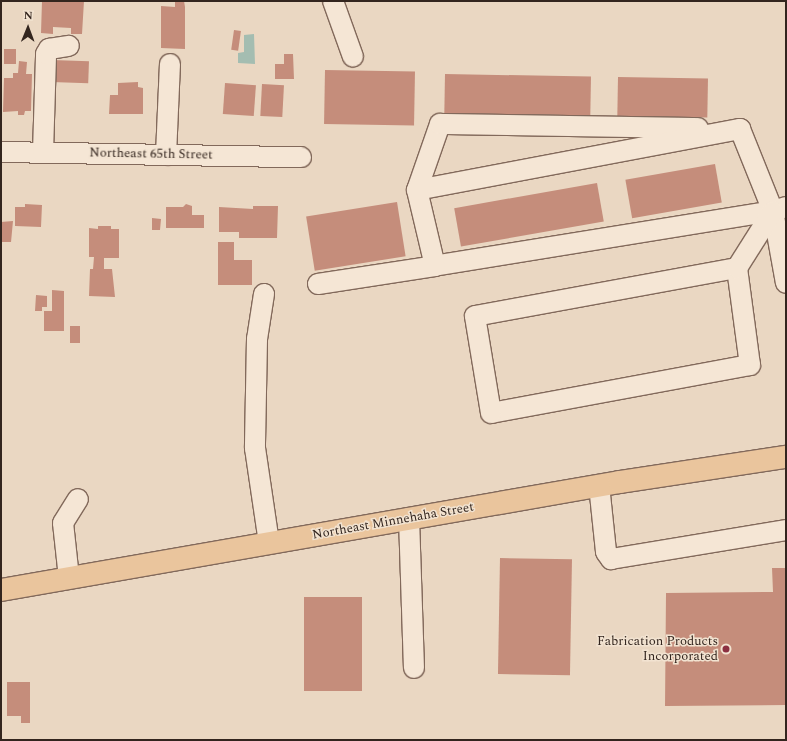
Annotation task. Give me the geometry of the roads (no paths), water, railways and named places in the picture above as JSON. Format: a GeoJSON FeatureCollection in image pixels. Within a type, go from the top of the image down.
{"type":"FeatureCollection","features":[{"type":"Feature","properties":{"kind":"main road","name":"Northeast Minnehaha Street"},"geometry":{"type":"LineString","coordinates":[[1,590],[598,485],[786,457]]}},
{"type":"Feature","properties":{"kind":"street"},"geometry":{"type":"LineString","coordinates":[[332,1],[352,57]]}},
{"type":"Feature","properties":{"kind":"street"},"geometry":{"type":"LineString","coordinates":[[43,152],[46,54],[50,49],[68,46]]}},
{"type":"Feature","properties":{"kind":"street"},"geometry":{"type":"LineString","coordinates":[[166,155],[170,64]]}},
{"type":"Feature","properties":{"kind":"street"},"geometry":{"type":"LineString","coordinates":[[435,266],[416,190],[440,124],[740,129]]}},
{"type":"Feature","properties":{"kind":"street"},"geometry":{"type":"LineString","coordinates":[[416,190],[740,129]]}},
{"type":"Feature","properties":{"kind":"street"},"geometry":{"type":"LineString","coordinates":[[740,129],[779,209],[786,283]]}},
{"type":"Feature","properties":{"kind":"street","name":"Northeast 65th Street"},"geometry":{"type":"LineString","coordinates":[[1,152],[301,157]]}},
{"type":"Feature","properties":{"kind":"street"},"geometry":{"type":"LineString","coordinates":[[318,284],[779,209]]}},
{"type":"Feature","properties":{"kind":"street"},"geometry":{"type":"LineString","coordinates":[[737,268],[475,316],[491,413],[750,365],[737,268],[779,209]]}},
{"type":"Feature","properties":{"kind":"street"},"geometry":{"type":"LineString","coordinates":[[264,294],[257,339],[255,448],[269,543]]}},
{"type":"Feature","properties":{"kind":"street"},"geometry":{"type":"LineString","coordinates":[[598,485],[606,552],[611,560],[786,530]]}},
{"type":"Feature","properties":{"kind":"street"},"geometry":{"type":"LineString","coordinates":[[69,578],[63,523],[78,499]]}},
{"type":"Feature","properties":{"kind":"street"},"geometry":{"type":"LineString","coordinates":[[409,518],[414,668]]}},
{"type":"Feature","properties":{"kind":"place","name":"Fabrication Products Incorporated"},"geometry":{"type":"Point","coordinates":[726,649]}}]}
